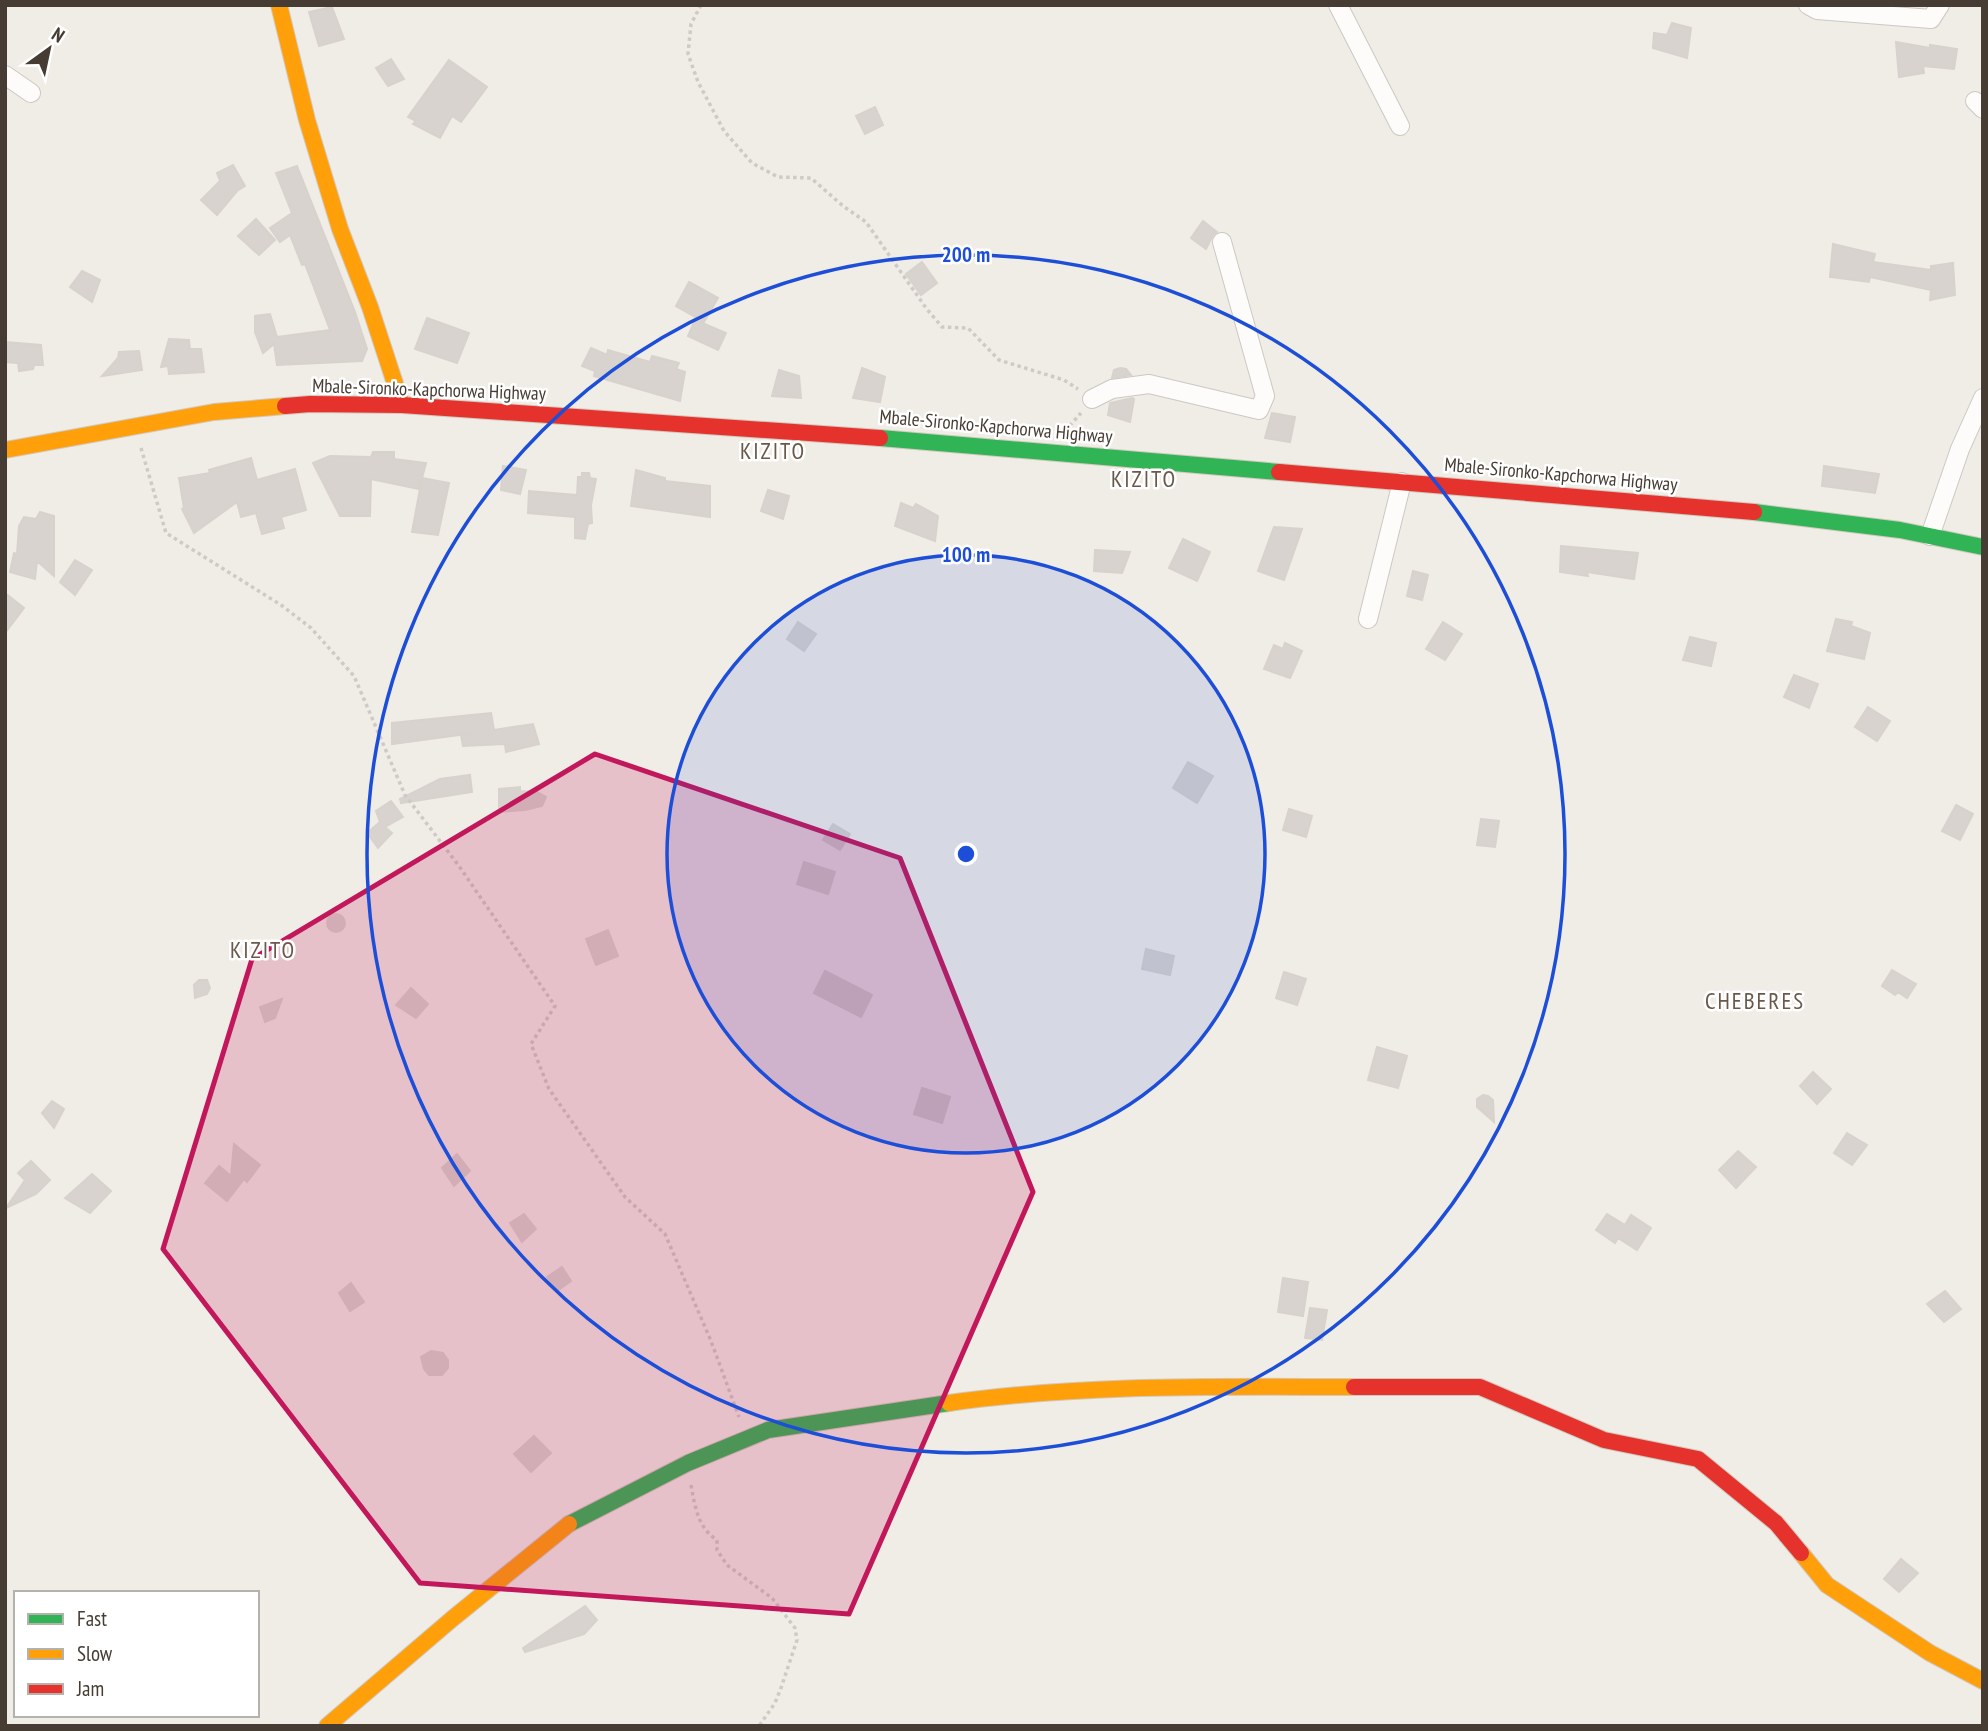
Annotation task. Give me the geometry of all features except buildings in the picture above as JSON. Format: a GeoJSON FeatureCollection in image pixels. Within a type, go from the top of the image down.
{"type":"FeatureCollection","features":[{"type":"Feature","properties":{"kind":"street"},"geometry":{"type":"LineString","coordinates":[[279,5],[307,120],[340,229],[370,307],[402,405]]}},
{"type":"Feature","properties":{"kind":"street"},"geometry":{"type":"LineString","coordinates":[[1338,5],[1400,126]]}},
{"type":"Feature","properties":{"kind":"street"},"geometry":{"type":"LineString","coordinates":[[1808,5],[1817,10],[1931,19],[1940,5]]}},
{"type":"Feature","properties":{"kind":"street"},"geometry":{"type":"LineString","coordinates":[[5,75],[31,93]]}},
{"type":"Feature","properties":{"kind":"street"},"geometry":{"type":"LineString","coordinates":[[1092,399],[1112,389],[1149,384],[1259,410],[1265,396],[1222,242]]}},
{"type":"Feature","properties":{"kind":"street"},"geometry":{"type":"LineString","coordinates":[[1930,536],[1960,449],[1983,398]]}},
{"type":"Feature","properties":{"kind":"street","name":"Mbale-Sironko-Kapchorwa Highway"},"geometry":{"type":"LineString","coordinates":[[5,450],[214,412],[310,404],[402,405],[814,432],[1775,513],[1900,530],[1983,547]]}},
{"type":"Feature","properties":{"kind":"street"},"geometry":{"type":"LineString","coordinates":[[1368,619],[1402,482]]}},
{"type":"Feature","properties":{"kind":"street"},"geometry":{"type":"LineString","coordinates":[[327,1726],[566,1526],[688,1463],[746,1439],[768,1430],[1006,1395],[1152,1387],[1480,1387],[1604,1440],[1698,1460],[1776,1523],[1827,1585],[1930,1653],[1983,1681]]}},
{"type":"Feature","properties":{"kind":"path"},"geometry":{"type":"LineString","coordinates":[[701,5],[691,24],[688,54],[698,82],[724,131],[752,163],[778,177],[811,178],[866,222],[942,327],[968,328],[999,360],[1064,380],[1092,399],[1049,452]]}},
{"type":"Feature","properties":{"kind":"path"},"geometry":{"type":"LineString","coordinates":[[135,427],[166,533],[281,605],[310,628],[354,676],[405,795],[459,866],[555,1006],[531,1044],[549,1089],[625,1197],[665,1234],[711,1341],[746,1439]]}},
{"type":"Feature","properties":{"kind":"path"},"geometry":{"type":"LineString","coordinates":[[688,1463],[695,1507],[706,1533],[717,1540],[717,1550],[727,1565],[772,1598],[795,1628],[797,1640],[781,1688],[775,1703],[759,1726]]}},
{"type":"Feature","properties":{"kind":"highlighted area"},"geometry":{"type":"Polygon","coordinates":[[[595,754],[900,858],[1033,1192],[849,1614],[420,1583],[163,1249],[252,959],[595,754]]]}},
{"type":"Feature","properties":{"kind":"traffic: fast"},"geometry":{"type":"LineString","coordinates":[[880,438],[1279,472]]}},
{"type":"Feature","properties":{"kind":"traffic: fast"},"geometry":{"type":"LineString","coordinates":[[1754,512],[1900,530],[1983,547]]}},
{"type":"Feature","properties":{"kind":"traffic: fast"},"geometry":{"type":"LineString","coordinates":[[569,1524],[688,1463],[768,1430],[949,1403]]}},
{"type":"Feature","properties":{"kind":"traffic: slow"},"geometry":{"type":"LineString","coordinates":[[279,5],[307,120],[340,229],[370,307],[402,405]]}},
{"type":"Feature","properties":{"kind":"traffic: slow"},"geometry":{"type":"LineString","coordinates":[[5,450],[214,412],[285,406]]}},
{"type":"Feature","properties":{"kind":"traffic: slow"},"geometry":{"type":"LineString","coordinates":[[949,1403],[1050,1392],[1100,1390],[1354,1387]]}},
{"type":"Feature","properties":{"kind":"traffic: slow"},"geometry":{"type":"LineString","coordinates":[[327,1726],[569,1524]]}},
{"type":"Feature","properties":{"kind":"traffic: slow"},"geometry":{"type":"LineString","coordinates":[[1801,1553],[1827,1585],[1930,1653],[1983,1681]]}},
{"type":"Feature","properties":{"kind":"traffic: jam"},"geometry":{"type":"LineString","coordinates":[[285,406],[402,405],[880,438]]}},
{"type":"Feature","properties":{"kind":"traffic: jam"},"geometry":{"type":"LineString","coordinates":[[1279,472],[1754,512]]}},
{"type":"Feature","properties":{"kind":"traffic: jam"},"geometry":{"type":"LineString","coordinates":[[1354,1387],[1480,1387],[1604,1440],[1698,1459],[1776,1523],[1801,1553]]}},
{"type":"Feature","properties":{"kind":"district","name":"KIZITO"},"geometry":{"type":"Point","coordinates":[773,450]}},
{"type":"Feature","properties":{"kind":"district","name":"KIZITO"},"geometry":{"type":"Point","coordinates":[1144,478]}},
{"type":"Feature","properties":{"kind":"district","name":"KIZITO"},"geometry":{"type":"Point","coordinates":[263,949]}},
{"type":"Feature","properties":{"kind":"district","name":"CHEBERES"},"geometry":{"type":"Point","coordinates":[1755,1000]}}]}
